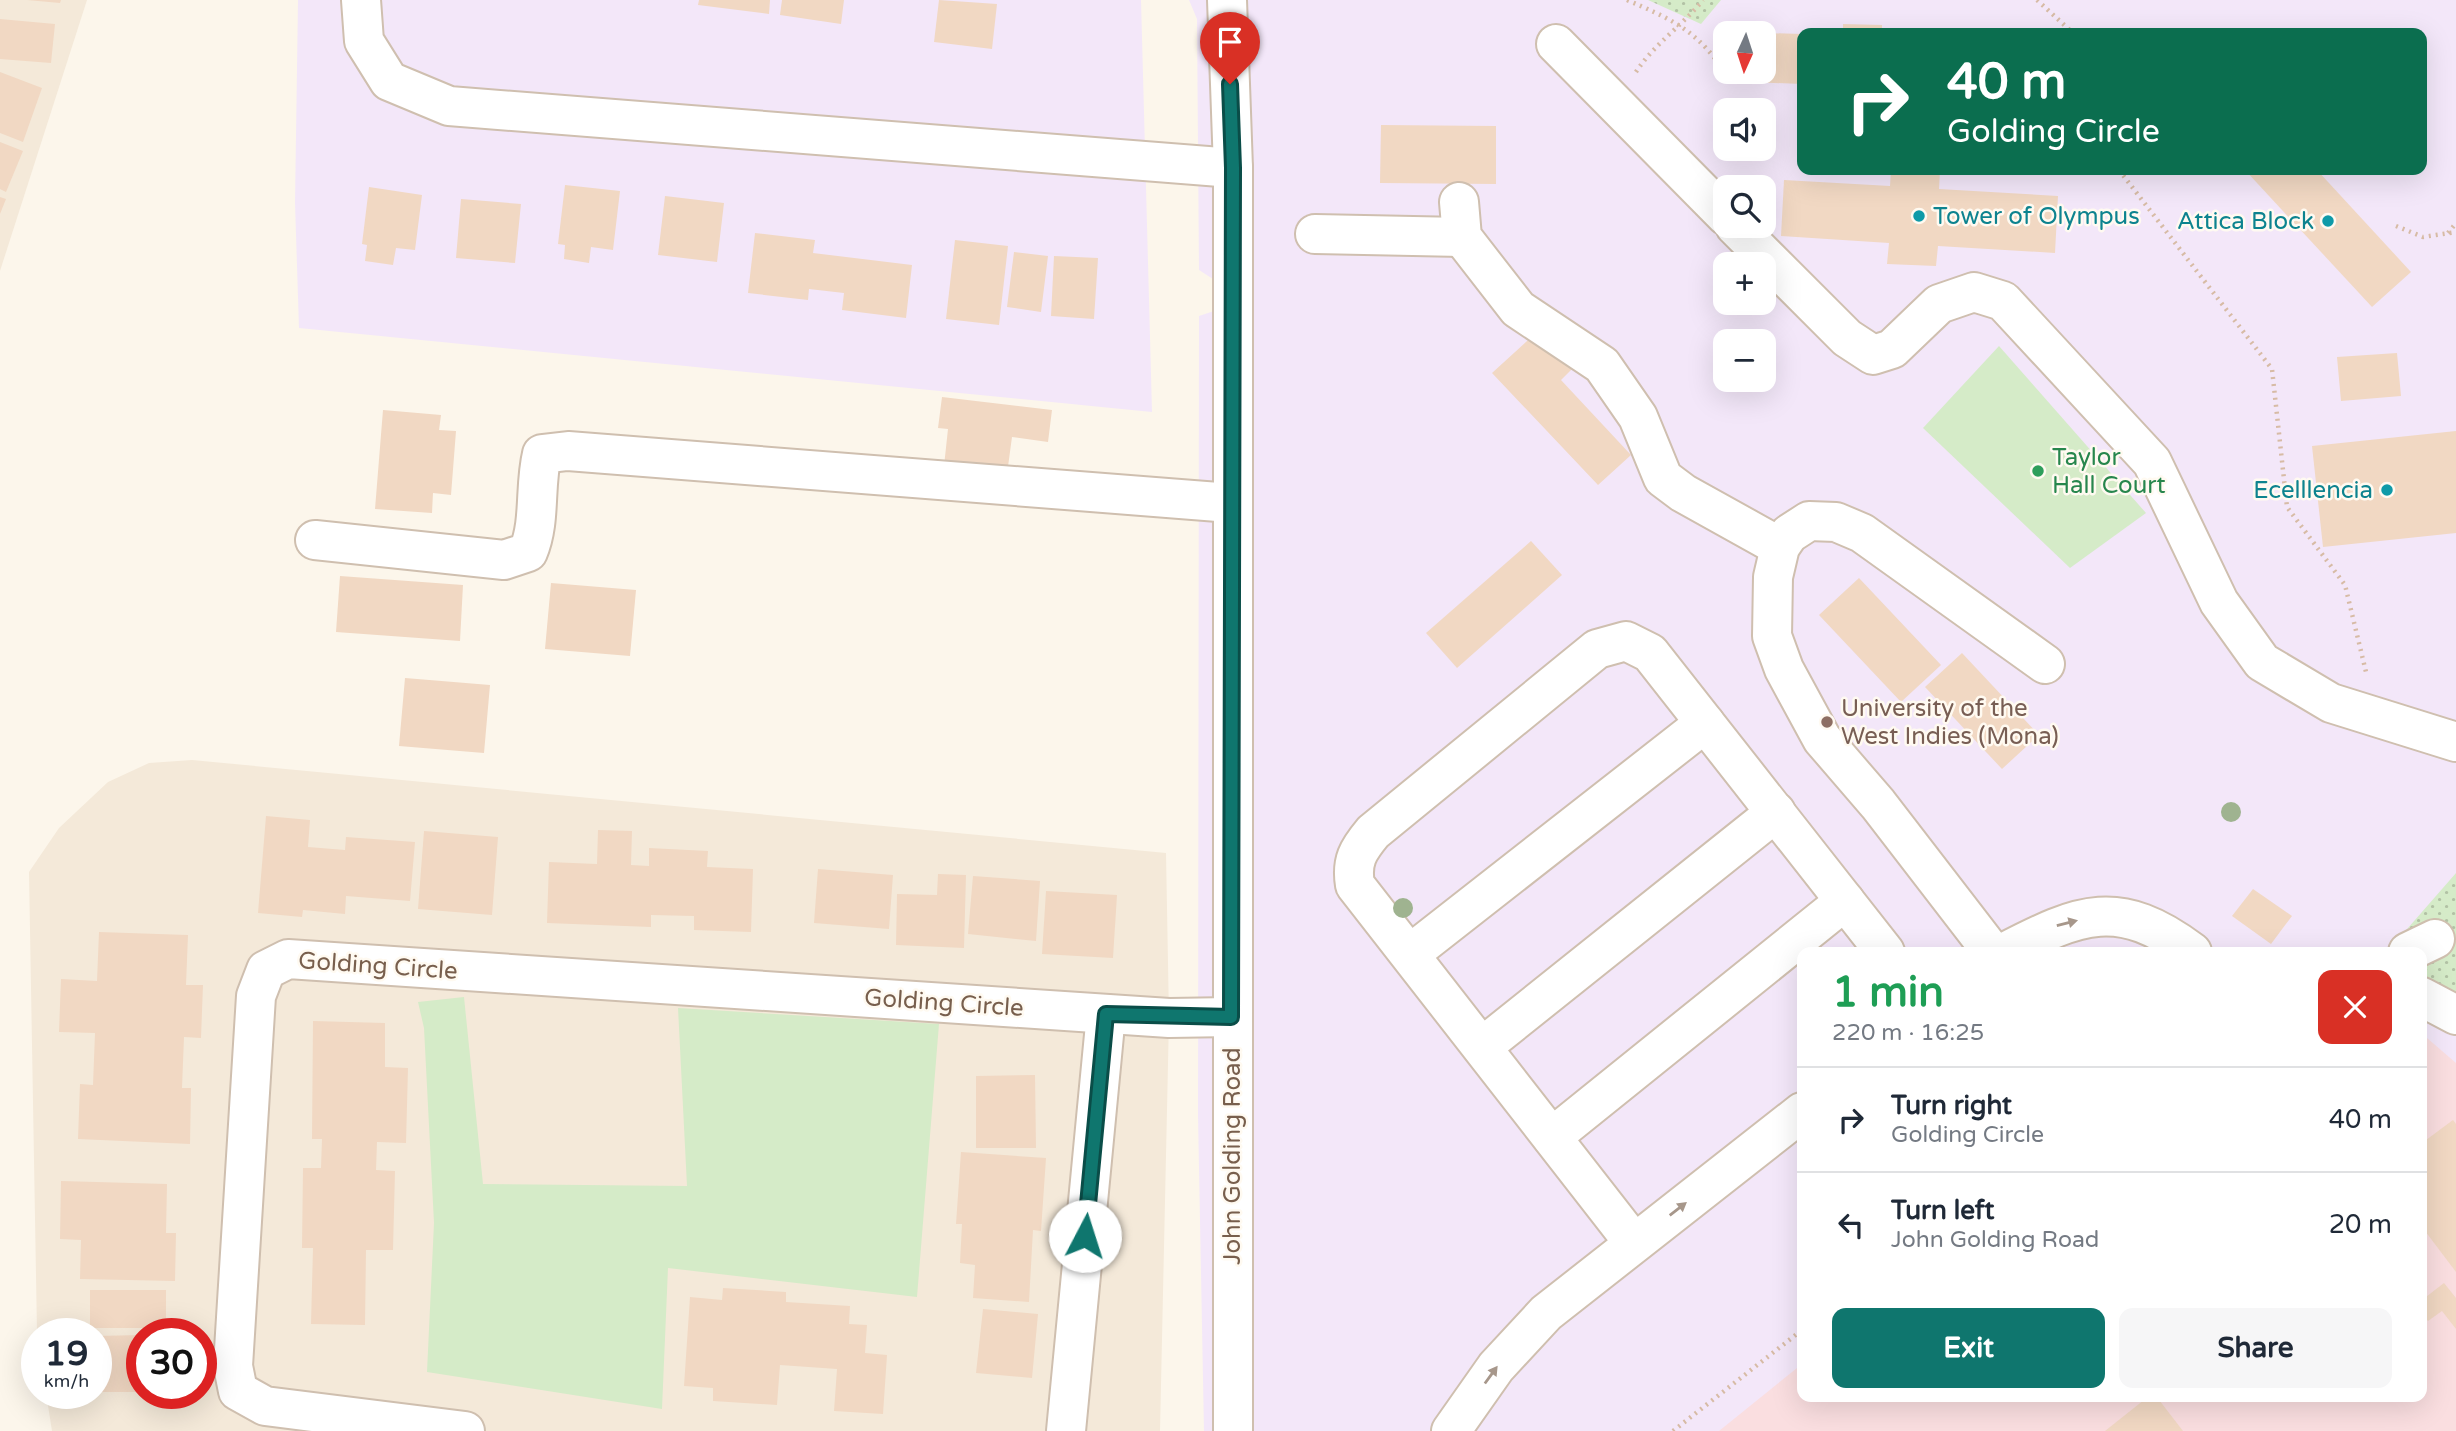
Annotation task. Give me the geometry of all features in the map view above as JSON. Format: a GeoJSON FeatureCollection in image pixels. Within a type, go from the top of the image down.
{"type":"FeatureCollection","features":[{"type":"Feature","properties":{"kind":"street"},"geometry":{"type":"LineString","coordinates":[[361,0],[364,41],[388,81],[449,106],[1233,168]]}},
{"type":"Feature","properties":{"kind":"street","name":"John Golding Road"},"geometry":{"type":"LineString","coordinates":[[1227,0],[1233,168],[1233,1431]]}},
{"type":"Feature","properties":{"kind":"street"},"geometry":{"type":"LineString","coordinates":[[1556,44],[1713,203]]}},
{"type":"Feature","properties":{"kind":"street"},"geometry":{"type":"LineString","coordinates":[[1315,234],[1461,219],[1518,309],[1602,365],[1638,417],[1663,478],[1684,493],[1780,547]]}},
{"type":"Feature","properties":{"kind":"street"},"geometry":{"type":"LineString","coordinates":[[1747,238],[1847,338],[1873,355],[1892,349],[1939,304],[1975,292],[2003,301],[2152,462],[2219,602],[2262,662],[2331,703],[2456,742]]}},
{"type":"Feature","properties":{"kind":"street"},"geometry":{"type":"LineString","coordinates":[[315,540],[504,560],[528,552],[536,534],[536,478],[542,454],[568,451],[1231,503]]}},
{"type":"Feature","properties":{"kind":"street"},"geometry":{"type":"LineString","coordinates":[[1989,947],[1878,804],[1822,739],[1784,669],[1772,636],[1773,577],[1780,547],[1789,534],[1809,521],[1836,522],[1862,533],[2045,664]]}},
{"type":"Feature","properties":{"kind":"street"},"geometry":{"type":"LineString","coordinates":[[1634,1243],[1355,885],[1352,865],[1359,848],[1373,832],[1597,649],[1626,641],[1650,653],[1881,947]]}},
{"type":"Feature","properties":{"kind":"street"},"geometry":{"type":"LineString","coordinates":[[1409,954],[1705,723]]}},
{"type":"Feature","properties":{"kind":"street"},"geometry":{"type":"LineString","coordinates":[[1482,1047],[1776,812]]}},
{"type":"Feature","properties":{"kind":"street"},"geometry":{"type":"LineString","coordinates":[[1552,1137],[1845,901]]}},
{"type":"Feature","properties":{"kind":"street"},"geometry":{"type":"LineString","coordinates":[[2015,947],[2059,924],[2111,914],[2167,933],[2186,947]]}},
{"type":"Feature","properties":{"kind":"street","name":"Golding Circle"},"geometry":{"type":"LineString","coordinates":[[465,1431],[265,1406],[238,1391],[233,1366],[256,996],[266,970],[288,959],[1106,1014],[1231,1017]]}},
{"type":"Feature","properties":{"kind":"street"},"geometry":{"type":"LineString","coordinates":[[2427,1000],[2456,1015]]}},
{"type":"Feature","properties":{"kind":"street"},"geometry":{"type":"LineString","coordinates":[[1066,1431],[1106,1014]]}},
{"type":"Feature","properties":{"kind":"street"},"geometry":{"type":"LineString","coordinates":[[1451,1431],[1496,1367],[1546,1312],[1797,1116]]}},
{"type":"Feature","properties":{"kind":"path"},"geometry":{"type":"LineString","coordinates":[[1627,0],[1682,25],[1699,37],[1713,56]]}},
{"type":"Feature","properties":{"kind":"path"},"geometry":{"type":"LineString","coordinates":[[1615,106],[1649,51],[1682,25],[1703,0]]}},
{"type":"Feature","properties":{"kind":"path"},"geometry":{"type":"LineString","coordinates":[[2037,0],[2068,28]]}},
{"type":"Feature","properties":{"kind":"path"},"geometry":{"type":"LineString","coordinates":[[2123,175],[2272,369],[2287,507],[2345,585],[2377,717]]}},
{"type":"Feature","properties":{"kind":"path"},"geometry":{"type":"LineString","coordinates":[[2447,233],[2456,223]]}},
{"type":"Feature","properties":{"kind":"path"},"geometry":{"type":"LineString","coordinates":[[2396,226],[2423,237],[2456,232]]}},
{"type":"Feature","properties":{"kind":"path"},"geometry":{"type":"LineString","coordinates":[[1673,1431],[1797,1334]]}},
{"type":"Feature","properties":{"kind":"shaded area"},"geometry":{"type":"Polygon","coordinates":[[[0,0],[87,0],[0,271],[0,0]]]}},
{"type":"Feature","properties":{"kind":"shaded area"},"geometry":{"type":"Polygon","coordinates":[[[298,0],[1141,0],[1152,412],[299,328],[295,203],[298,0]]]}},
{"type":"Feature","properties":{"kind":"shaded area","name":"University of the West Indies (Mona)"},"geometry":{"type":"Polygon","coordinates":[[[1189,0],[2456,0],[2456,1431],[1204,1431],[1198,1115],[1199,316],[1229,306],[1230,281],[1213,279],[1199,270],[1197,19],[1189,0]]]}},
{"type":"Feature","properties":{"kind":"shaded area"},"geometry":{"type":"Polygon","coordinates":[[[192,760],[1166,853],[1169,1018],[1160,1431],[52,1431],[49,1409],[112,1409],[112,1318],[37,1318],[29,872],[59,828],[108,782],[149,763],[192,760]]]}},
{"type":"Feature","properties":{"kind":"shaded area"},"geometry":{"type":"Polygon","coordinates":[[[2427,1038],[2456,1063],[2456,1431],[1719,1431],[1797,1368],[1797,1402],[2427,1402],[2427,1038]]]}},
{"type":"Feature","properties":{"kind":"green space"},"geometry":{"type":"Polygon","coordinates":[[[1648,0],[1721,0],[1701,24],[1648,0]]]}},
{"type":"Feature","properties":{"kind":"green space","name":"Taylor Hall Court"},"geometry":{"type":"Polygon","coordinates":[[[1999,346],[2146,513],[2070,568],[1923,428],[1999,346]]]}},
{"type":"Feature","properties":{"kind":"green space"},"geometry":{"type":"Polygon","coordinates":[[[2456,873],[2456,1003],[2427,988],[2427,947],[2391,947],[2456,873]]]}},
{"type":"Feature","properties":{"kind":"green space"},"geometry":{"type":"Polygon","coordinates":[[[464,997],[483,1184],[687,1186],[678,1008],[939,1024],[917,1297],[668,1268],[662,1409],[427,1372],[434,1223],[424,1028],[418,1002],[464,997]]]}},
{"type":"Feature","properties":{"kind":"building"},"geometry":{"type":"Polygon","coordinates":[[[27,0],[61,0],[60,3],[27,0]]]}},
{"type":"Feature","properties":{"kind":"building"},"geometry":{"type":"Polygon","coordinates":[[[699,0],[770,0],[769,14],[698,5],[699,0]]]}},
{"type":"Feature","properties":{"kind":"building"},"geometry":{"type":"Polygon","coordinates":[[[782,0],[844,0],[841,24],[780,15],[782,0]]]}},
{"type":"Feature","properties":{"kind":"building"},"geometry":{"type":"Polygon","coordinates":[[[939,0],[997,4],[992,49],[934,42],[939,0]]]}},
{"type":"Feature","properties":{"kind":"building"},"geometry":{"type":"Polygon","coordinates":[[[0,19],[55,24],[51,63],[0,59],[0,19]]]}},
{"type":"Feature","properties":{"kind":"building"},"geometry":{"type":"Polygon","coordinates":[[[1843,24],[1882,25],[1882,28],[1843,28],[1843,24]]]}},
{"type":"Feature","properties":{"kind":"building"},"geometry":{"type":"Polygon","coordinates":[[[1776,33],[1797,34],[1797,84],[1776,83],[1776,33]]]}},
{"type":"Feature","properties":{"kind":"building"},"geometry":{"type":"Polygon","coordinates":[[[0,72],[42,88],[23,142],[0,133],[0,72]]]}},
{"type":"Feature","properties":{"kind":"building"},"geometry":{"type":"Polygon","coordinates":[[[1381,125],[1496,126],[1496,184],[1380,183],[1381,125]]]}},
{"type":"Feature","properties":{"kind":"building"},"geometry":{"type":"Polygon","coordinates":[[[0,142],[23,151],[6,192],[0,189],[0,142]]]}},
{"type":"Feature","properties":{"kind":"building","name":"Tower of Olympus"},"geometry":{"type":"Polygon","coordinates":[[[1891,175],[1940,175],[1939,189],[2058,196],[2055,253],[1938,246],[1936,266],[1887,264],[1889,243],[1781,236],[1784,180],[1890,186],[1891,175]]]}},
{"type":"Feature","properties":{"kind":"building","name":"Attica Block"},"geometry":{"type":"Polygon","coordinates":[[[2250,175],[2322,175],[2411,272],[2372,307],[2250,175]]]}},
{"type":"Feature","properties":{"kind":"building"},"geometry":{"type":"Polygon","coordinates":[[[565,185],[620,191],[613,250],[591,247],[589,263],[564,259],[565,245],[558,244],[565,185]]]}},
{"type":"Feature","properties":{"kind":"building"},"geometry":{"type":"Polygon","coordinates":[[[369,187],[422,195],[415,250],[396,248],[393,265],[365,261],[367,245],[362,244],[369,187]]]}},
{"type":"Feature","properties":{"kind":"building"},"geometry":{"type":"Polygon","coordinates":[[[665,196],[724,203],[717,262],[658,255],[665,196]]]}},
{"type":"Feature","properties":{"kind":"building"},"geometry":{"type":"Polygon","coordinates":[[[0,197],[6,199],[0,214],[0,197]]]}},
{"type":"Feature","properties":{"kind":"building"},"geometry":{"type":"Polygon","coordinates":[[[461,199],[521,204],[515,263],[456,258],[461,199]]]}},
{"type":"Feature","properties":{"kind":"building"},"geometry":{"type":"Polygon","coordinates":[[[755,233],[815,240],[813,253],[912,265],[906,318],[842,310],[844,293],[809,289],[808,300],[748,293],[755,233]]]}},
{"type":"Feature","properties":{"kind":"building"},"geometry":{"type":"Polygon","coordinates":[[[955,240],[1008,246],[999,325],[946,319],[955,240]]]}},
{"type":"Feature","properties":{"kind":"building"},"geometry":{"type":"Polygon","coordinates":[[[1014,252],[1048,256],[1041,312],[1007,307],[1014,252]]]}},
{"type":"Feature","properties":{"kind":"building"},"geometry":{"type":"Polygon","coordinates":[[[1054,256],[1098,258],[1094,319],[1051,316],[1054,256]]]}},
{"type":"Feature","properties":{"kind":"building"},"geometry":{"type":"Polygon","coordinates":[[[1537,332],[1572,369],[1561,380],[1631,455],[1598,485],[1492,373],[1537,332]]]}},
{"type":"Feature","properties":{"kind":"building"},"geometry":{"type":"Polygon","coordinates":[[[2397,353],[2401,396],[2341,401],[2337,357],[2397,353]]]}},
{"type":"Feature","properties":{"kind":"building"},"geometry":{"type":"Polygon","coordinates":[[[942,397],[1052,410],[1048,442],[1012,437],[1007,474],[944,466],[948,429],[938,428],[942,397]]]}},
{"type":"Feature","properties":{"kind":"building"},"geometry":{"type":"Polygon","coordinates":[[[383,410],[441,415],[439,430],[456,431],[451,495],[433,493],[432,513],[375,509],[383,410]]]}},
{"type":"Feature","properties":{"kind":"building","name":"Ecelllencia"},"geometry":{"type":"Polygon","coordinates":[[[2456,431],[2456,533],[2323,547],[2312,446],[2456,431]]]}},
{"type":"Feature","properties":{"kind":"building"},"geometry":{"type":"Polygon","coordinates":[[[1531,541],[1562,575],[1457,668],[1426,633],[1531,541]]]}},
{"type":"Feature","properties":{"kind":"building"},"geometry":{"type":"Polygon","coordinates":[[[340,576],[463,585],[460,641],[336,632],[340,576]]]}},
{"type":"Feature","properties":{"kind":"building"},"geometry":{"type":"Polygon","coordinates":[[[1859,578],[1941,665],[1901,702],[1819,615],[1859,578]]]}},
{"type":"Feature","properties":{"kind":"building"},"geometry":{"type":"Polygon","coordinates":[[[551,583],[636,590],[630,656],[545,649],[551,583]]]}},
{"type":"Feature","properties":{"kind":"building"},"geometry":{"type":"Polygon","coordinates":[[[1962,653],[2039,735],[2002,769],[1925,687],[1962,653]]]}},
{"type":"Feature","properties":{"kind":"building"},"geometry":{"type":"Polygon","coordinates":[[[405,678],[490,685],[484,753],[399,746],[405,678]]]}},
{"type":"Feature","properties":{"kind":"building"},"geometry":{"type":"Polygon","coordinates":[[[266,816],[310,820],[308,847],[345,850],[346,837],[415,842],[410,901],[346,896],[345,914],[303,910],[302,917],[258,913],[266,816]]]}},
{"type":"Feature","properties":{"kind":"building"},"geometry":{"type":"Polygon","coordinates":[[[598,830],[632,831],[631,865],[649,866],[649,848],[708,851],[707,867],[753,869],[751,932],[694,930],[694,916],[651,915],[651,927],[547,923],[549,862],[597,864],[598,830]]]}},
{"type":"Feature","properties":{"kind":"building"},"geometry":{"type":"Polygon","coordinates":[[[424,831],[498,837],[492,915],[418,909],[424,831]]]}},
{"type":"Feature","properties":{"kind":"building"},"geometry":{"type":"Polygon","coordinates":[[[818,869],[893,875],[889,929],[814,923],[818,869]]]}},
{"type":"Feature","properties":{"kind":"building"},"geometry":{"type":"Polygon","coordinates":[[[938,874],[966,875],[964,948],[896,945],[897,894],[937,895],[938,874]]]}},
{"type":"Feature","properties":{"kind":"building"},"geometry":{"type":"Polygon","coordinates":[[[973,876],[1040,881],[1036,941],[968,934],[973,876]]]}},
{"type":"Feature","properties":{"kind":"building"},"geometry":{"type":"Polygon","coordinates":[[[2253,889],[2292,916],[2271,944],[2232,916],[2253,889]]]}},
{"type":"Feature","properties":{"kind":"building"},"geometry":{"type":"Polygon","coordinates":[[[1046,891],[1117,895],[1113,958],[1042,954],[1046,891]]]}},
{"type":"Feature","properties":{"kind":"building"},"geometry":{"type":"Polygon","coordinates":[[[99,932],[188,935],[186,985],[203,985],[201,1038],[184,1037],[182,1088],[191,1088],[190,1144],[78,1139],[80,1084],[93,1085],[95,1033],[59,1032],[61,979],[97,981],[99,932]]]}},
{"type":"Feature","properties":{"kind":"building"},"geometry":{"type":"Polygon","coordinates":[[[313,1021],[385,1023],[385,1067],[408,1068],[406,1143],[377,1142],[376,1170],[395,1171],[393,1250],[366,1250],[365,1325],[311,1324],[313,1248],[302,1248],[303,1168],[321,1168],[322,1139],[312,1139],[313,1021]]]}},
{"type":"Feature","properties":{"kind":"building"},"geometry":{"type":"Polygon","coordinates":[[[1035,1075],[1036,1148],[976,1148],[976,1076],[1035,1075]]]}},
{"type":"Feature","properties":{"kind":"building"},"geometry":{"type":"Polygon","coordinates":[[[2453,1120],[2456,1124],[2456,1272],[2427,1234],[2427,1139],[2453,1120]]]}},
{"type":"Feature","properties":{"kind":"building"},"geometry":{"type":"Polygon","coordinates":[[[961,1152],[1046,1158],[1041,1231],[1033,1230],[1029,1302],[973,1298],[975,1265],[960,1263],[962,1224],[956,1224],[961,1152]]]}},
{"type":"Feature","properties":{"kind":"building"},"geometry":{"type":"Polygon","coordinates":[[[61,1181],[167,1184],[166,1233],[176,1233],[175,1281],[80,1279],[81,1240],[60,1239],[61,1181]]]}},
{"type":"Feature","properties":{"kind":"building"},"geometry":{"type":"Polygon","coordinates":[[[2444,1283],[2456,1298],[2456,1329],[2442,1311],[2428,1321],[2427,1296],[2444,1283]]]}},
{"type":"Feature","properties":{"kind":"building"},"geometry":{"type":"Polygon","coordinates":[[[723,1288],[786,1292],[786,1302],[850,1306],[849,1324],[867,1325],[865,1353],[887,1355],[883,1414],[834,1411],[837,1369],[780,1365],[777,1405],[713,1401],[713,1388],[684,1386],[690,1297],[722,1300],[723,1288]]]}},
{"type":"Feature","properties":{"kind":"building"},"geometry":{"type":"Polygon","coordinates":[[[90,1290],[166,1290],[166,1318],[126,1318],[126,1328],[112,1328],[112,1318],[90,1318],[90,1290]]]}},
{"type":"Feature","properties":{"kind":"building"},"geometry":{"type":"Polygon","coordinates":[[[983,1309],[1038,1314],[1032,1378],[976,1373],[983,1309]]]}},
{"type":"Feature","properties":{"kind":"building"},"geometry":{"type":"Polygon","coordinates":[[[126,1335],[126,1392],[112,1392],[112,1336],[126,1335]]]}},
{"type":"Feature","properties":{"kind":"building"},"geometry":{"type":"Polygon","coordinates":[[[2141,1402],[2161,1402],[2183,1431],[2105,1431],[2141,1402]]]}},
{"type":"Feature","properties":{"kind":"place","name":"Tower of Olympus"},"geometry":{"type":"Point","coordinates":[1919,216]}},
{"type":"Feature","properties":{"kind":"place","name":"Attica Block"},"geometry":{"type":"Point","coordinates":[2328,221]}},
{"type":"Feature","properties":{"kind":"place","name":"Taylor Hall Court"},"geometry":{"type":"Point","coordinates":[2038,471]}},
{"type":"Feature","properties":{"kind":"place","name":"Ecelllencia"},"geometry":{"type":"Point","coordinates":[2387,490]}},
{"type":"Feature","properties":{"kind":"place","name":"University of the West Indies (Mona)"},"geometry":{"type":"Point","coordinates":[1827,722]}},
{"type":"Feature","properties":{"kind":"route"},"geometry":{"type":"LineString","coordinates":[[1085,1236],[1106,1014],[1169,1018],[1231,1017],[1233,168],[1230,84]]}}]}
